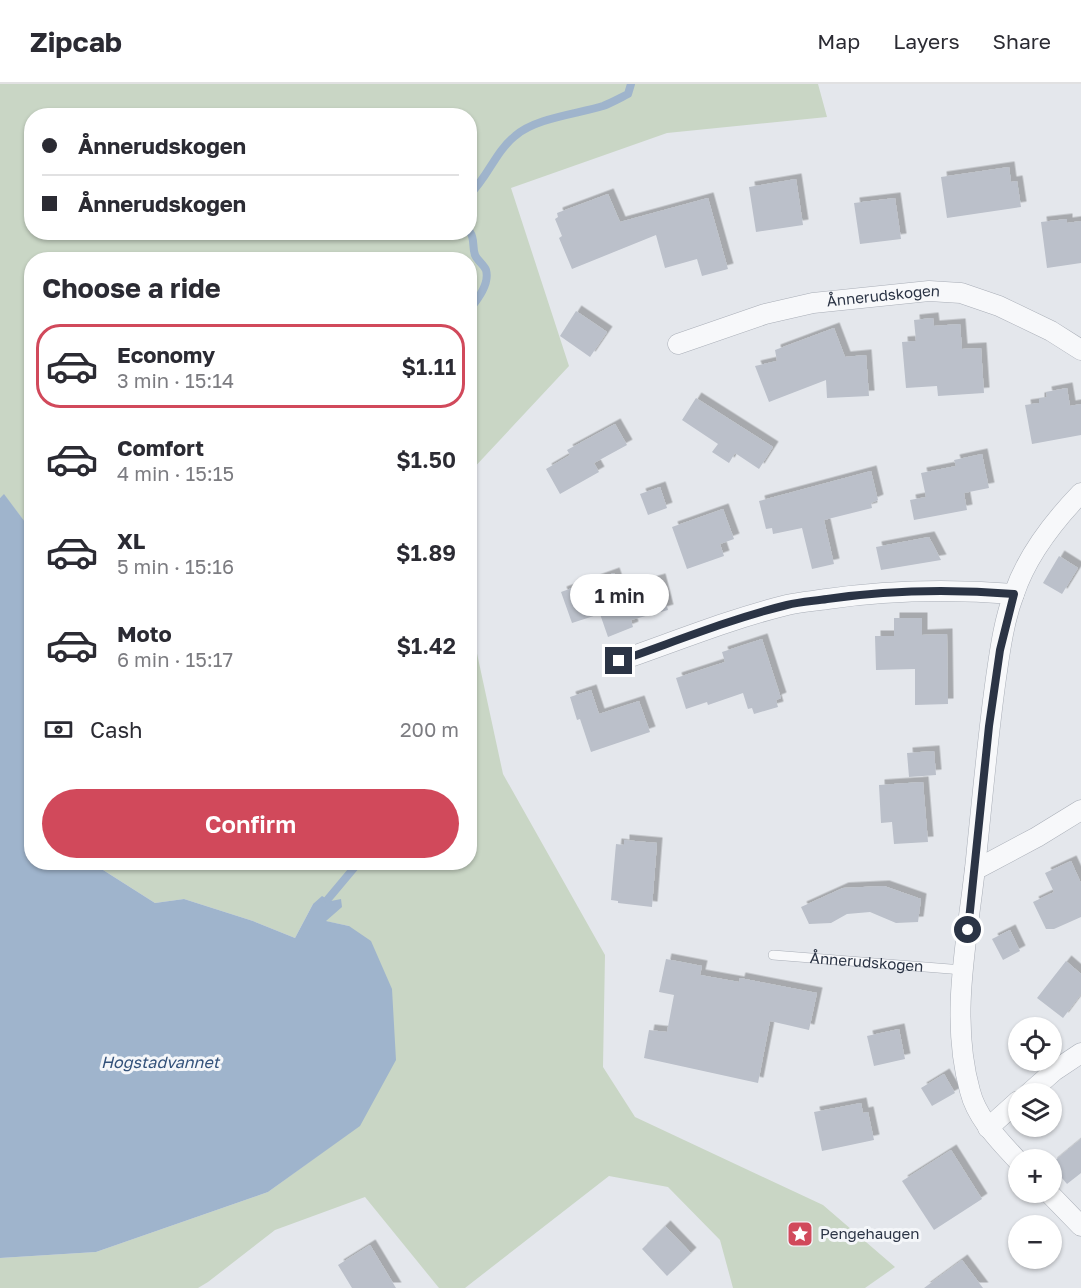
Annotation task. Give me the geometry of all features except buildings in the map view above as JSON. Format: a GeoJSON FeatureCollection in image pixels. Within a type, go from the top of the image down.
{"type":"FeatureCollection","features":[{"type":"Feature","properties":{"kind":"street","name":"Ånnerudskogen"},"geometry":{"type":"LineString","coordinates":[[678,344],[765,314],[813,303],[929,291],[961,294],[999,306],[1051,331],[1081,350]]}},
{"type":"Feature","properties":{"kind":"street"},"geometry":{"type":"LineString","coordinates":[[1008,1150],[988,1128],[970,1094],[963,1062],[960,1031],[963,970],[989,726],[1000,650],[1014,594],[1033,553],[1060,514],[1081,493]]}},
{"type":"Feature","properties":{"kind":"street"},"geometry":{"type":"LineString","coordinates":[[619,661],[747,616],[790,604],[904,592],[972,591],[1014,594]]}},
{"type":"Feature","properties":{"kind":"street"},"geometry":{"type":"LineString","coordinates":[[975,870],[1037,837],[1081,810]]}},
{"type":"Feature","properties":{"kind":"street"},"geometry":{"type":"LineString","coordinates":[[1040,1083],[1081,1053]]}},
{"type":"Feature","properties":{"kind":"street"},"geometry":{"type":"LineString","coordinates":[[988,1128],[1008,1110]]}},
{"type":"Feature","properties":{"kind":"street"},"geometry":{"type":"LineString","coordinates":[[1059,1203],[1081,1226]]}},
{"type":"Feature","properties":{"kind":"lane","name":"Ånnerudskogen"},"geometry":{"type":"LineString","coordinates":[[773,956],[963,970]]}},
{"type":"Feature","properties":{"kind":"green space"},"geometry":{"type":"Polygon","coordinates":[[[0,84],[818,84],[827,117],[667,133],[511,188],[569,366],[477,465],[477,252],[24,252],[24,521],[4,495],[0,498],[0,84]]]}},
{"type":"Feature","properties":{"kind":"green space"},"geometry":{"type":"Polygon","coordinates":[[[477,653],[503,774],[605,955],[603,1067],[635,1117],[823,1205],[895,1267],[865,1288],[733,1288],[720,1240],[668,1187],[609,1176],[465,1288],[439,1288],[365,1197],[275,1230],[198,1288],[0,1288],[0,1258],[96,1252],[268,1192],[360,1125],[349,926],[325,921],[313,904],[295,938],[253,921],[184,899],[155,903],[103,870],[477,870],[477,653]]]}},
{"type":"Feature","properties":{"kind":"water","name":"Hogstadvannet"},"geometry":{"type":"Polygon","coordinates":[[[4,494],[24,521],[24,870],[103,870],[155,903],[184,899],[253,921],[295,938],[313,904],[322,896],[331,901],[341,899],[342,907],[326,921],[349,926],[371,941],[392,989],[396,1060],[360,1126],[268,1192],[96,1252],[0,1258],[0,498],[4,494]]]}},
{"type":"Feature","properties":{"kind":"waterway"},"geometry":{"type":"LineString","coordinates":[[477,186],[502,149],[523,130],[557,117],[606,105],[628,94],[631,84]]}},
{"type":"Feature","properties":{"kind":"waterway"},"geometry":{"type":"LineString","coordinates":[[472,240],[474,252]]}},
{"type":"Feature","properties":{"kind":"waterway"},"geometry":{"type":"LineString","coordinates":[[477,259],[485,268],[487,275],[477,299]]}},
{"type":"Feature","properties":{"kind":"waterway"},"geometry":{"type":"LineString","coordinates":[[328,899],[352,870]]}},
{"type":"Feature","properties":{"kind":"place","name":"Pengehaugen"},"geometry":{"type":"Point","coordinates":[800,1234]}},
{"type":"Feature","properties":{"kind":"route"},"geometry":{"type":"LineString","coordinates":[[619,661],[747,616],[790,604],[904,592],[972,591],[1014,594],[1000,650],[989,726],[968,930]]}}]}
